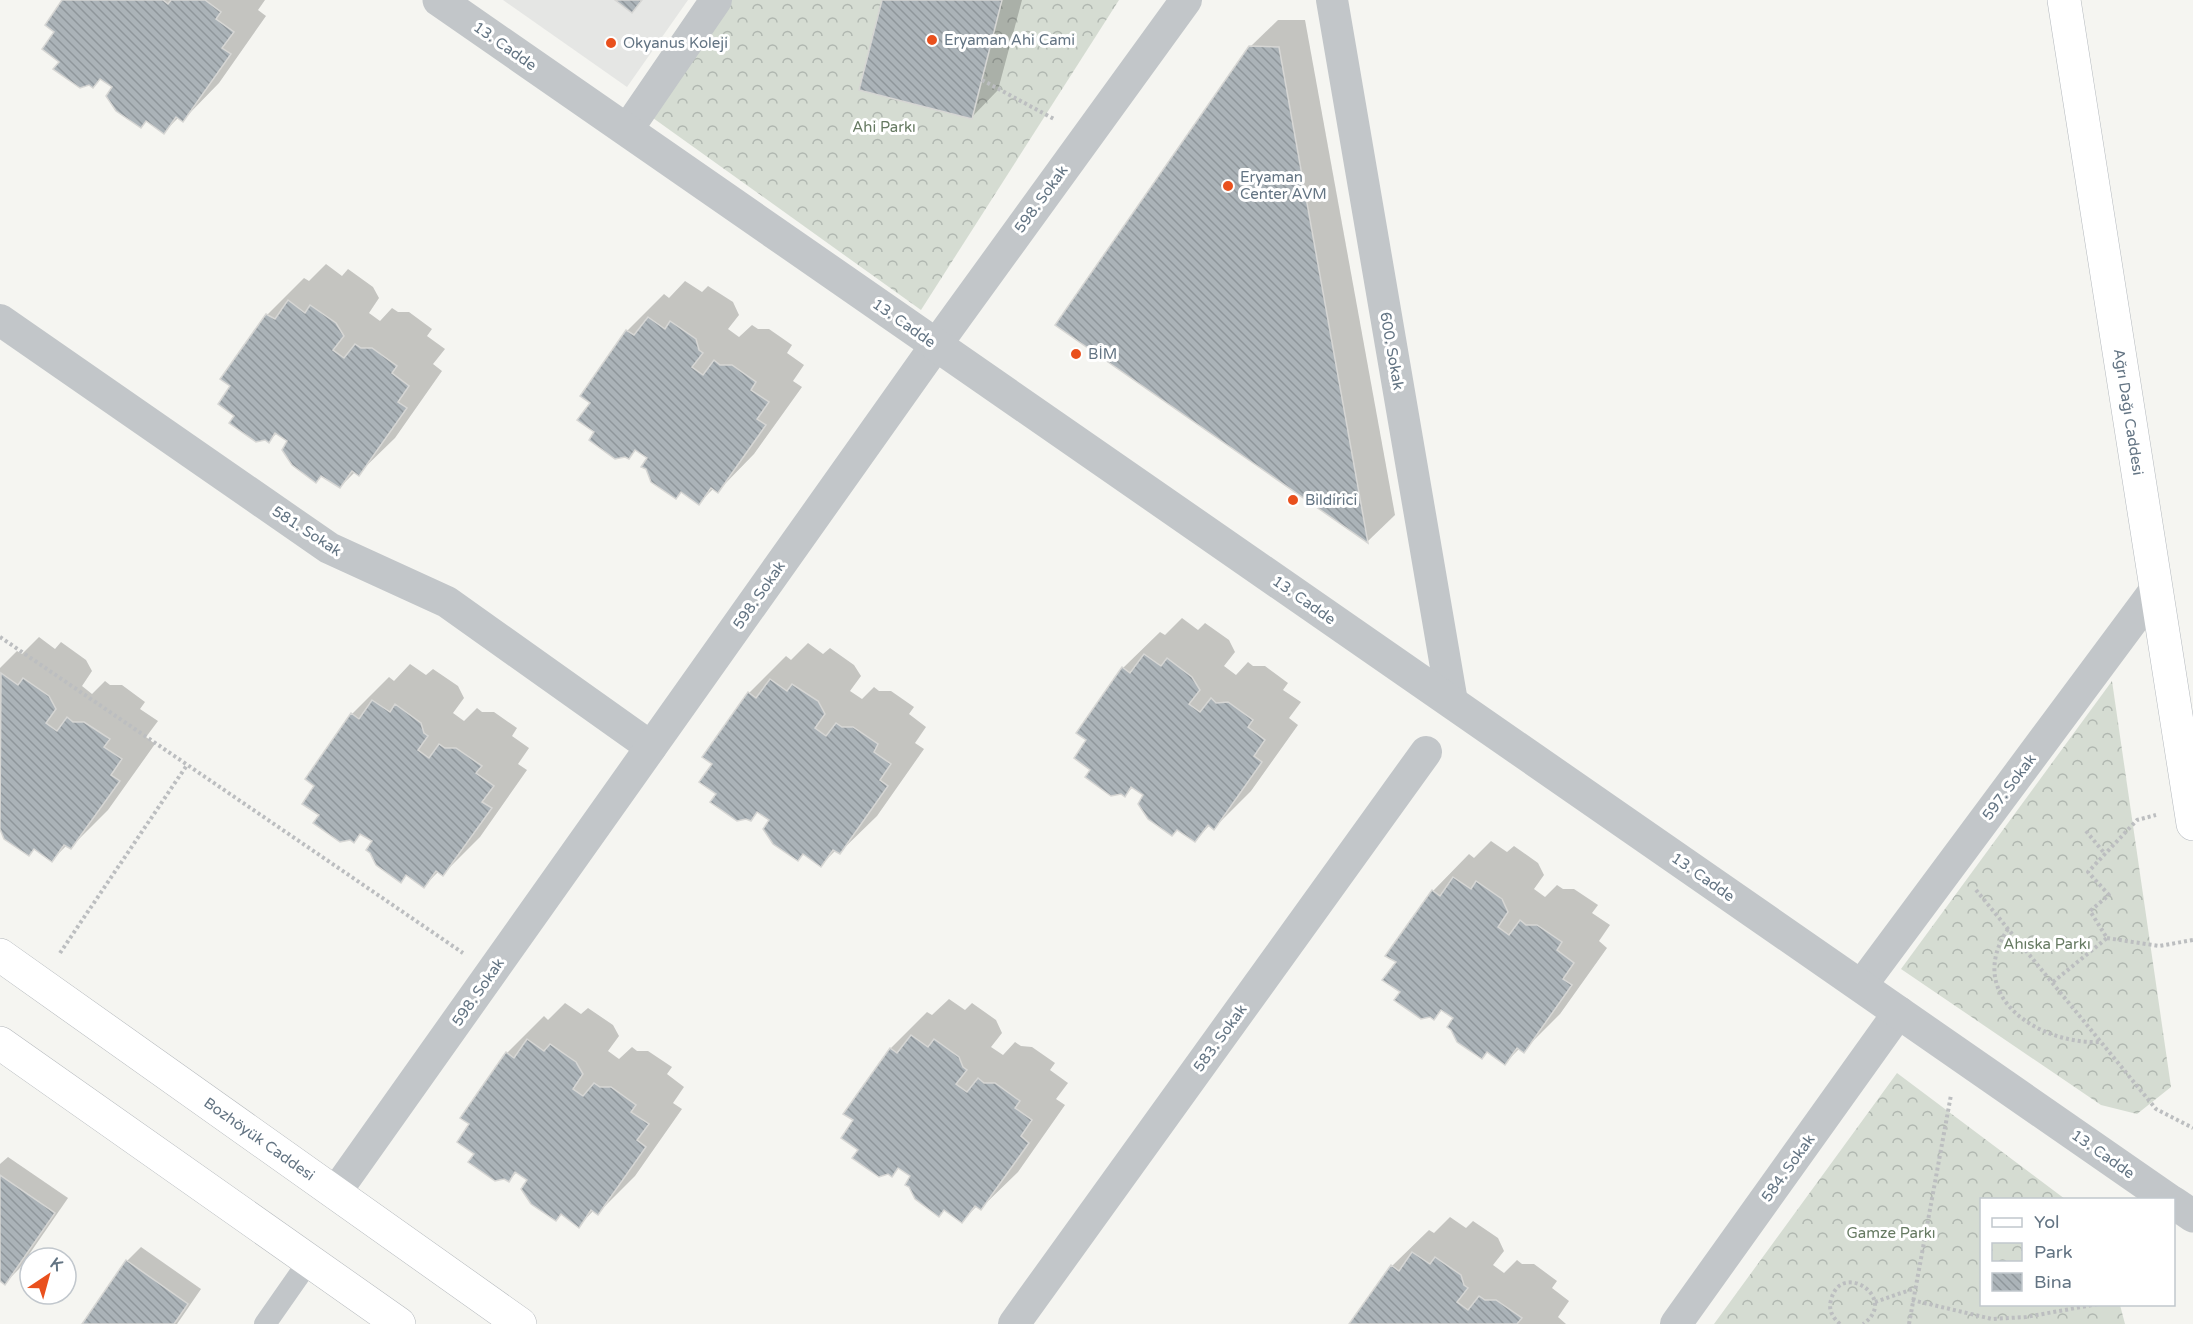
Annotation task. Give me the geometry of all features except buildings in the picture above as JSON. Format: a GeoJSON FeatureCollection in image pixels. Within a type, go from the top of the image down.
{"type":"FeatureCollection","features":[{"type":"Feature","properties":{"kind":"main road","name":"Ağrı Dağı Caddesi"},"geometry":{"type":"LineString","coordinates":[[2064,0],[2193,824]]}},
{"type":"Feature","properties":{"kind":"main road","name":"Bozhöyük Caddesi"},"geometry":{"type":"LineString","coordinates":[[0,955],[519,1324]]}},
{"type":"Feature","properties":{"kind":"main road"},"geometry":{"type":"LineString","coordinates":[[0,1043],[399,1324]]}},
{"type":"Feature","properties":{"kind":"street","name":"13. Cadde"},"geometry":{"type":"LineString","coordinates":[[439,0],[2166,1198]]}},
{"type":"Feature","properties":{"kind":"street"},"geometry":{"type":"LineString","coordinates":[[627,130],[716,0]]}},
{"type":"Feature","properties":{"kind":"street","name":"598. Sokak"},"geometry":{"type":"LineString","coordinates":[[335,1193],[936,345],[1186,0]]}},
{"type":"Feature","properties":{"kind":"street","name":"600. Sokak"},"geometry":{"type":"LineString","coordinates":[[1332,0],[1452,702]]}},
{"type":"Feature","properties":{"kind":"street","name":"581. Sokak"},"geometry":{"type":"LineString","coordinates":[[0,320],[329,548],[447,602],[651,747]]}},
{"type":"Feature","properties":{"kind":"street","name":"597. Sokak"},"geometry":{"type":"LineString","coordinates":[[1861,986],[2156,588]]}},
{"type":"Feature","properties":{"kind":"street","name":"583. Sokak"},"geometry":{"type":"LineString","coordinates":[[1014,1324],[1426,752]]}},
{"type":"Feature","properties":{"kind":"street","name":"584. Sokak"},"geometry":{"type":"LineString","coordinates":[[1676,1324],[1899,1012]]}},
{"type":"Feature","properties":{"kind":"street"},"geometry":{"type":"LineString","coordinates":[[2175,1204],[2193,1216]]}},
{"type":"Feature","properties":{"kind":"street"},"geometry":{"type":"LineString","coordinates":[[265,1324],[309,1261]]}},
{"type":"Feature","properties":{"kind":"path"},"geometry":{"type":"LineString","coordinates":[[982,80],[1087,136]]}},
{"type":"Feature","properties":{"kind":"path"},"geometry":{"type":"LineString","coordinates":[[0,637],[491,973]]}},
{"type":"Feature","properties":{"kind":"path"},"geometry":{"type":"LineString","coordinates":[[40,983],[187,765]]}},
{"type":"Feature","properties":{"kind":"path"},"geometry":{"type":"LineString","coordinates":[[2107,938],[2090,911],[2109,895],[2088,872],[2136,820],[2141,819]]}},
{"type":"Feature","properties":{"kind":"path"},"geometry":{"type":"LineString","coordinates":[[2086,831],[2105,854]]}},
{"type":"Feature","properties":{"kind":"path"},"geometry":{"type":"LineString","coordinates":[[1953,862],[2156,1109],[2193,1128]]}},
{"type":"Feature","properties":{"kind":"path"},"geometry":{"type":"LineString","coordinates":[[2008,929],[2001,940],[1995,960],[2001,998],[2034,1029],[2067,1040],[2101,1042]]}},
{"type":"Feature","properties":{"kind":"path"},"geometry":{"type":"LineString","coordinates":[[2053,982],[2107,938],[2159,946],[2193,940]]}},
{"type":"Feature","properties":{"kind":"path"},"geometry":{"type":"LineString","coordinates":[[1909,1324],[1913,1289],[1959,1054]]}},
{"type":"Feature","properties":{"kind":"path"},"geometry":{"type":"LineString","coordinates":[[1840,1324],[1834,1318],[1830,1304],[1832,1296],[1841,1285],[1856,1282],[1869,1289],[1875,1302],[1872,1316],[1863,1324]]}},
{"type":"Feature","properties":{"kind":"path"},"geometry":{"type":"LineString","coordinates":[[1875,1302],[1913,1289]]}},
{"type":"Feature","properties":{"kind":"path"},"geometry":{"type":"LineString","coordinates":[[1912,1300],[1992,1319],[2026,1317],[2092,1306]]}},
{"type":"Feature","properties":{"kind":"path"},"geometry":{"type":"LineString","coordinates":[[2025,1324],[2026,1317]]}},
{"type":"Feature","properties":{"kind":"shaded area","name":"Okyanus Koleji"},"geometry":{"type":"Polygon","coordinates":[[[503,0],[688,0],[627,87],[503,0]]]}},
{"type":"Feature","properties":{"kind":"green space","name":"Ahi Parkı"},"geometry":{"type":"Polygon","coordinates":[[[732,0],[1119,0],[921,310],[653,118],[732,0]]]}},
{"type":"Feature","properties":{"kind":"green space","name":"Ahıska Parkı"},"geometry":{"type":"Polygon","coordinates":[[[2112,681],[2171,1087],[2137,1114],[2101,1105],[1901,969],[2112,681]]]}},
{"type":"Feature","properties":{"kind":"green space","name":"Gamze Parkı"},"geometry":{"type":"Polygon","coordinates":[[[1897,1073],[2064,1198],[1980,1198],[1980,1306],[2120,1306],[2125,1324],[1714,1324],[1897,1073]]]}},
{"type":"Feature","properties":{"kind":"place","name":"Eryaman Ahi Cami"},"geometry":{"type":"Point","coordinates":[932,40]}},
{"type":"Feature","properties":{"kind":"place","name":"Okyanus Koleji"},"geometry":{"type":"Point","coordinates":[611,43]}},
{"type":"Feature","properties":{"kind":"place","name":"Eryaman Center AVM"},"geometry":{"type":"Point","coordinates":[1228,186]}},
{"type":"Feature","properties":{"kind":"place","name":"BİM"},"geometry":{"type":"Point","coordinates":[1076,354]}},
{"type":"Feature","properties":{"kind":"place","name":"Bildirici"},"geometry":{"type":"Point","coordinates":[1293,500]}}]}
